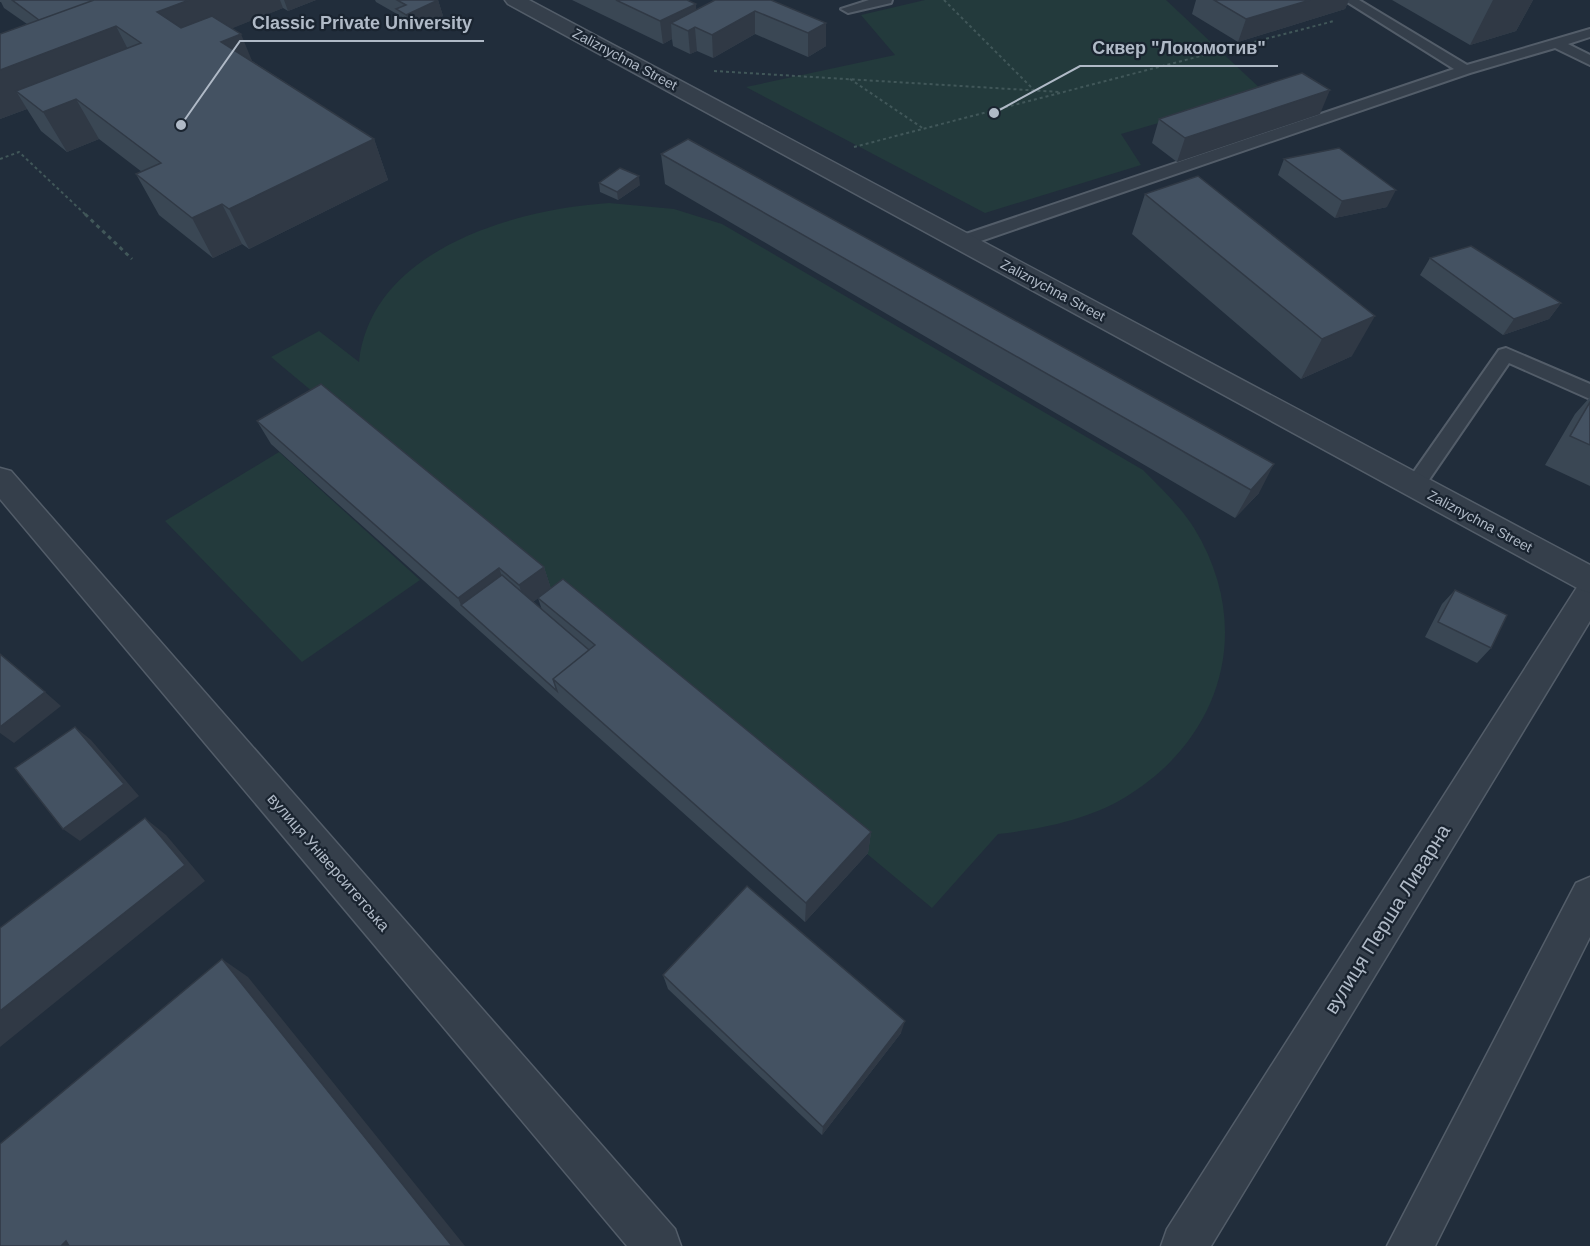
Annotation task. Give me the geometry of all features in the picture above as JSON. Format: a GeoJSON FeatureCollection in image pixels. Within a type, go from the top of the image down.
{"type":"FeatureCollection","features":[{"type":"Feature","properties":{"kind":"street","name":"Zaliznychna Street"},"geometry":{"type":"LineString","coordinates":[[515,0],[1590,580]]}},
{"type":"Feature","properties":{"kind":"street","name":"вулиця Університетська"},"geometry":{"type":"LineString","coordinates":[[0,479],[658,1246]]}},
{"type":"Feature","properties":{"kind":"street","name":"вулиця Перша Ливарна"},"geometry":{"type":"LineString","coordinates":[[1185,1246],[1590,593]]}},
{"type":"Feature","properties":{"kind":"street"},"geometry":{"type":"LineString","coordinates":[[1410,1246],[1590,896]]}},
{"type":"Feature","properties":{"kind":"lane"},"geometry":{"type":"LineString","coordinates":[[848,9],[886,0]]}},
{"type":"Feature","properties":{"kind":"lane"},"geometry":{"type":"LineString","coordinates":[[1350,0],[1466,70]]}},
{"type":"Feature","properties":{"kind":"lane"},"geometry":{"type":"LineString","coordinates":[[963,241],[1466,70],[1590,33]]}},
{"type":"Feature","properties":{"kind":"lane"},"geometry":{"type":"LineString","coordinates":[[1556,44],[1590,61]]}},
{"type":"Feature","properties":{"kind":"lane"},"geometry":{"type":"LineString","coordinates":[[1415,485],[1506,354],[1590,392]]}},
{"type":"Feature","properties":{"kind":"path"},"geometry":{"type":"LineString","coordinates":[[944,0],[1035,90]]}},
{"type":"Feature","properties":{"kind":"path"},"geometry":{"type":"LineString","coordinates":[[849,148],[1369,12]]}},
{"type":"Feature","properties":{"kind":"path"},"geometry":{"type":"LineString","coordinates":[[703,70],[1064,92]]}},
{"type":"Feature","properties":{"kind":"path"},"geometry":{"type":"LineString","coordinates":[[850,79],[924,129]]}},
{"type":"Feature","properties":{"kind":"path"},"geometry":{"type":"LineString","coordinates":[[0,159],[19,152],[132,259]]}},
{"type":"Feature","properties":{"kind":"green space"},"geometry":{"type":"Polygon","coordinates":[[[925,0],[1166,0],[1264,92],[1121,134],[1141,165],[985,213],[746,87],[895,55],[861,15],[925,0]]]}},
{"type":"Feature","properties":{"kind":"green space"},"geometry":{"type":"Polygon","coordinates":[[[609,203],[674,209],[722,224],[1143,470],[1163,490],[1194,528],[1213,566],[1223,604],[1225,641],[1219,678],[1206,713],[1185,745],[1158,774],[1110,806],[1079,818],[998,834],[932,908],[271,357],[319,331],[359,362],[369,323],[390,290],[419,264],[454,242],[492,226],[532,214],[609,203]]]}},
{"type":"Feature","properties":{"kind":"green space"},"geometry":{"type":"Polygon","coordinates":[[[279,452],[420,580],[302,662],[165,521],[279,452]]]}},
{"type":"Feature","properties":{"kind":"building"},"geometry":{"type":"Polygon","coordinates":[[[12,0],[94,0],[39,20],[12,0]]]}},
{"type":"Feature","properties":{"kind":"building"},"geometry":{"type":"Polygon","coordinates":[[[94,0],[189,0],[157,12],[181,28],[212,16],[241,34],[221,42],[374,139],[229,209],[222,204],[192,218],[136,174],[161,163],[76,99],[43,112],[16,91],[141,43],[116,26],[0,70],[0,34],[94,0]]]}},
{"type":"Feature","properties":{"kind":"building"},"geometry":{"type":"Polygon","coordinates":[[[397,0],[438,0],[406,15],[396,9],[406,5],[397,0]]]}},
{"type":"Feature","properties":{"kind":"building"},"geometry":{"type":"Polygon","coordinates":[[[616,0],[687,0],[696,4],[660,21],[616,0]]]}},
{"type":"Feature","properties":{"kind":"building"},"geometry":{"type":"Polygon","coordinates":[[[715,0],[771,0],[826,23],[808,33],[755,11],[712,35],[695,27],[688,31],[671,23],[715,0]]]}},
{"type":"Feature","properties":{"kind":"building"},"geometry":{"type":"Polygon","coordinates":[[[1214,0],[1310,0],[1246,19],[1214,0]]]}},
{"type":"Feature","properties":{"kind":"building"},"geometry":{"type":"Polygon","coordinates":[[[1302,73],[1330,90],[1185,138],[1159,119],[1302,73]]]}},
{"type":"Feature","properties":{"kind":"building"},"geometry":{"type":"Polygon","coordinates":[[[688,139],[1274,464],[1251,490],[661,154],[688,139]]]}},
{"type":"Feature","properties":{"kind":"building"},"geometry":{"type":"Polygon","coordinates":[[[1339,148],[1396,190],[1342,201],[1284,159],[1339,148]]]}},
{"type":"Feature","properties":{"kind":"building"},"geometry":{"type":"Polygon","coordinates":[[[620,168],[639,176],[617,192],[599,183],[620,168]]]}},
{"type":"Feature","properties":{"kind":"building"},"geometry":{"type":"Polygon","coordinates":[[[1198,176],[1375,316],[1322,339],[1145,194],[1198,176]]]}},
{"type":"Feature","properties":{"kind":"building"},"geometry":{"type":"Polygon","coordinates":[[[1471,246],[1561,303],[1514,319],[1430,258],[1471,246]]]}},
{"type":"Feature","properties":{"kind":"building"},"geometry":{"type":"Polygon","coordinates":[[[321,384],[544,567],[519,585],[499,568],[458,598],[257,421],[321,384]]]}},
{"type":"Feature","properties":{"kind":"building"},"geometry":{"type":"Polygon","coordinates":[[[1590,402],[1590,445],[1570,436],[1590,402]]]}},
{"type":"Feature","properties":{"kind":"building"},"geometry":{"type":"Polygon","coordinates":[[[502,575],[589,650],[553,679],[557,691],[461,605],[502,575]]]}},
{"type":"Feature","properties":{"kind":"building"},"geometry":{"type":"Polygon","coordinates":[[[563,579],[871,832],[806,903],[553,679],[595,645],[538,598],[563,579]]]}},
{"type":"Feature","properties":{"kind":"building"},"geometry":{"type":"Polygon","coordinates":[[[1455,590],[1507,615],[1491,648],[1438,622],[1455,590]]]}},
{"type":"Feature","properties":{"kind":"building"},"geometry":{"type":"Polygon","coordinates":[[[0,654],[45,692],[0,727],[0,654]]]}},
{"type":"Feature","properties":{"kind":"building"},"geometry":{"type":"Polygon","coordinates":[[[75,727],[124,784],[63,829],[15,768],[75,727]]]}},
{"type":"Feature","properties":{"kind":"building"},"geometry":{"type":"Polygon","coordinates":[[[145,818],[185,865],[0,1011],[0,928],[145,818]]]}},
{"type":"Feature","properties":{"kind":"building"},"geometry":{"type":"Polygon","coordinates":[[[747,886],[905,1021],[823,1127],[663,975],[747,886]]]}},
{"type":"Feature","properties":{"kind":"building"},"geometry":{"type":"Polygon","coordinates":[[[222,959],[452,1246],[69,1246],[66,1241],[61,1246],[0,1246],[0,1144],[222,959]]]}},
{"type":"Feature","properties":{"kind":"place","name":"Сквер \"Локомотив\""},"geometry":{"type":"Point","coordinates":[994,113]}},
{"type":"Feature","properties":{"kind":"place","name":"Classic Private University"},"geometry":{"type":"Point","coordinates":[181,125]}}]}
